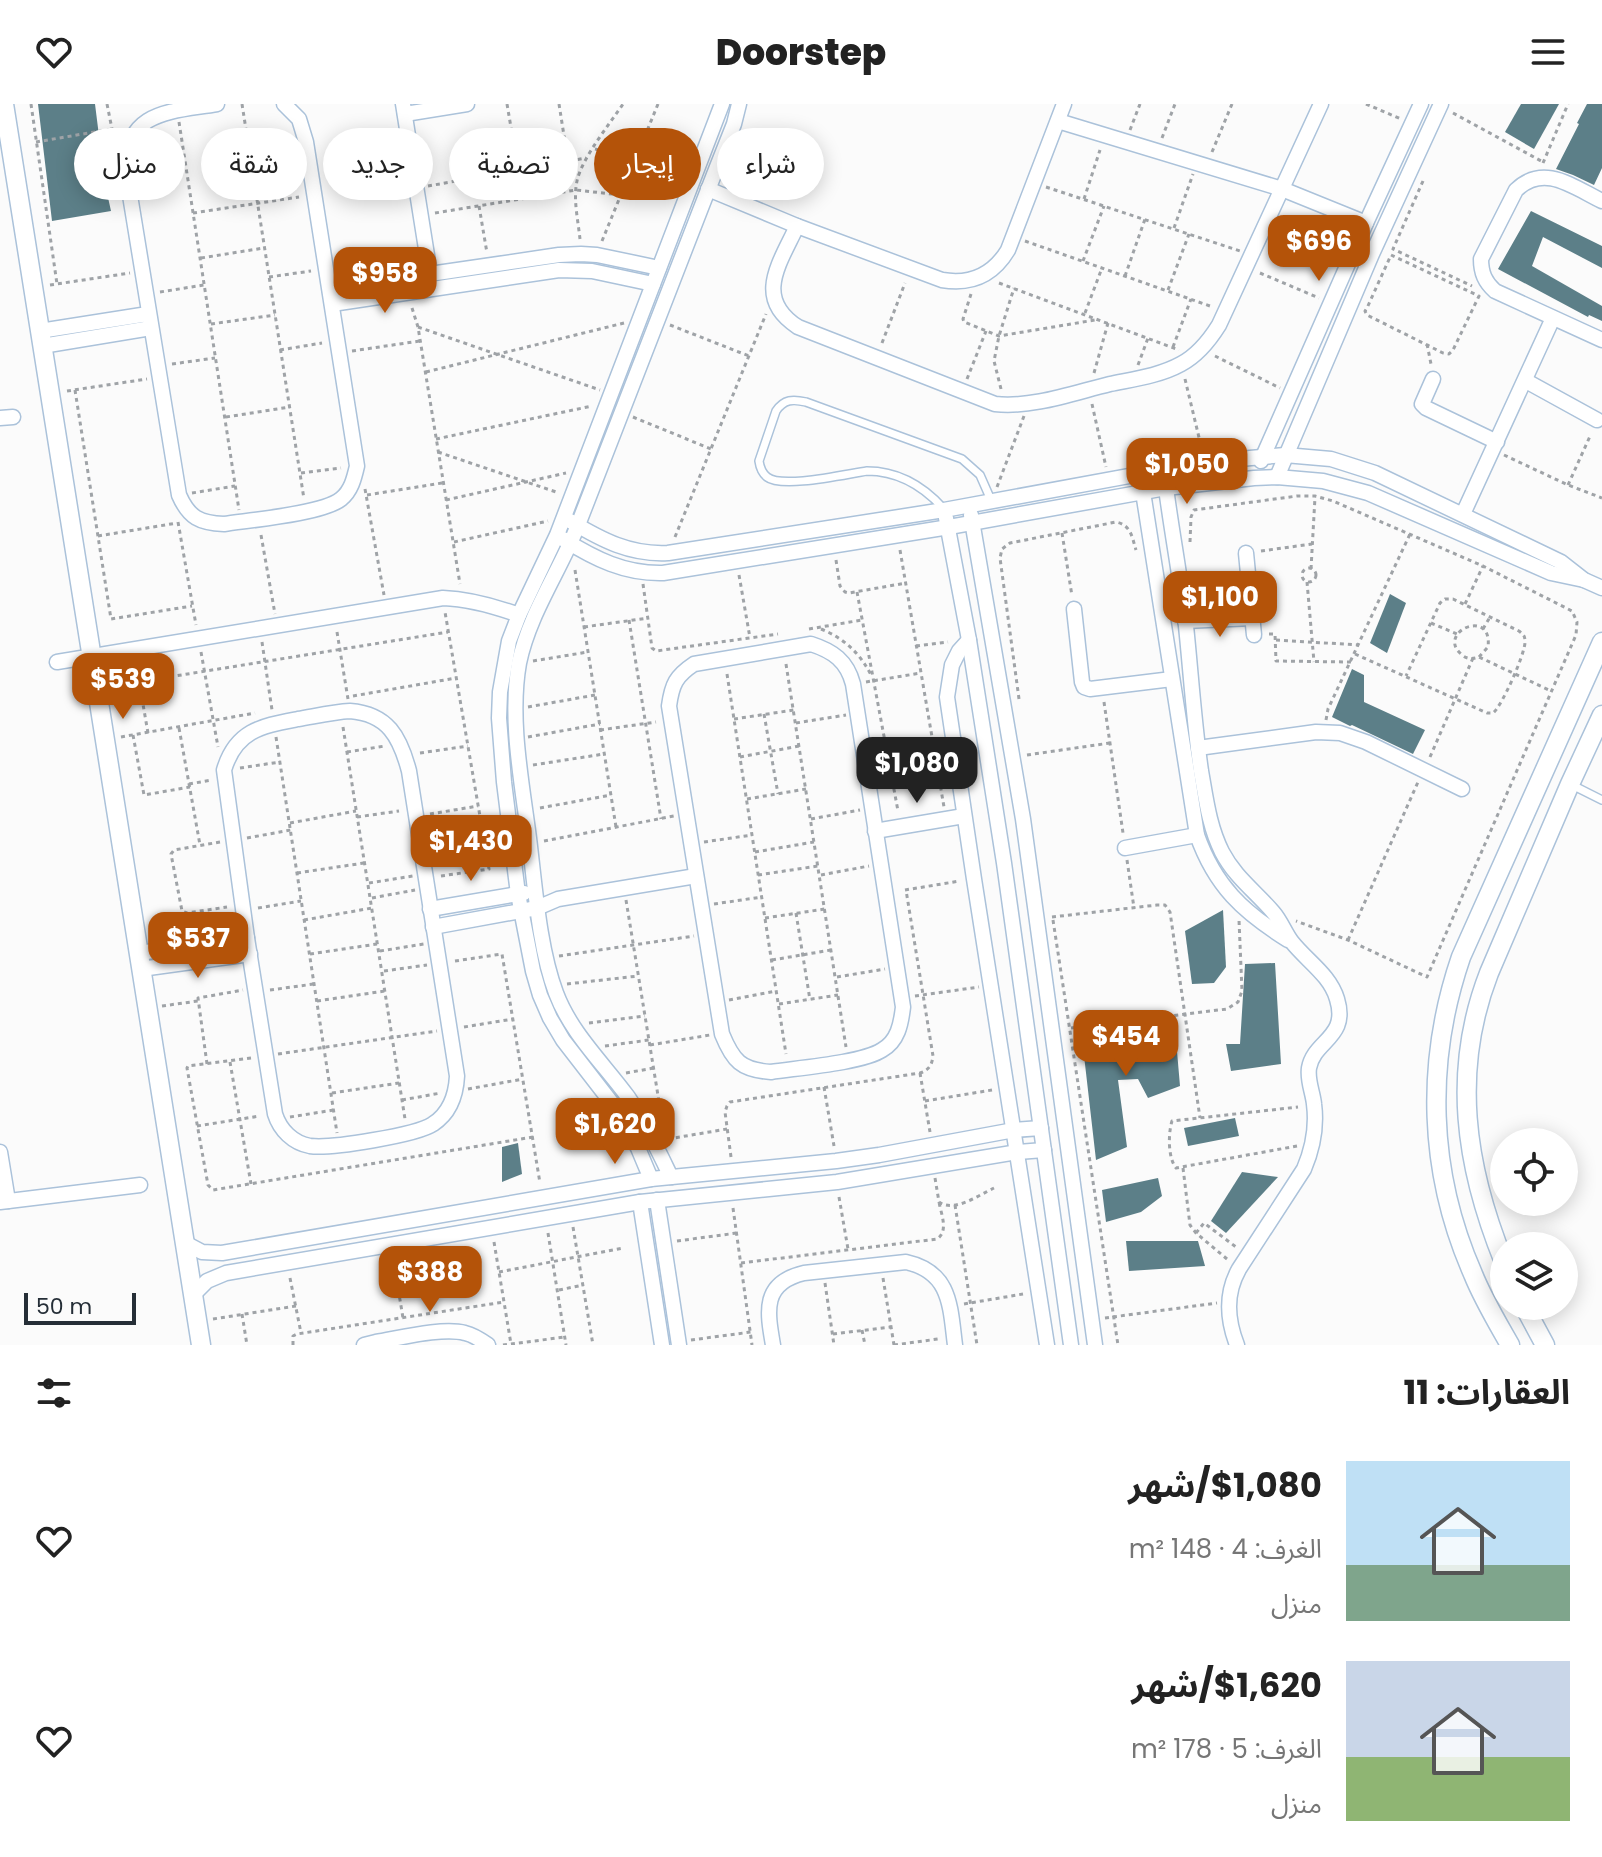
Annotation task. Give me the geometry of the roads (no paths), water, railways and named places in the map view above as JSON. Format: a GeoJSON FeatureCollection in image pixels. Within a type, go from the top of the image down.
{"type":"FeatureCollection","features":[{"type":"Feature","properties":{"kind":"street"},"geometry":{"type":"LineString","coordinates":[[4,104],[201,1345]]}},
{"type":"Feature","properties":{"kind":"street"},"geometry":{"type":"LineString","coordinates":[[217,104],[159,114],[143,123],[131,137],[125,153],[181,516],[209,523],[258,519],[326,507],[342,499],[353,483],[357,466],[306,142],[299,119],[284,104]]}},
{"type":"Feature","properties":{"kind":"street"},"geometry":{"type":"LineString","coordinates":[[430,274],[404,109],[467,104]]}},
{"type":"Feature","properties":{"kind":"street"},"geometry":{"type":"LineString","coordinates":[[651,1179],[626,1125],[550,1018],[533,971],[518,894],[499,718],[509,641],[557,535],[722,104]]}},
{"type":"Feature","properties":{"kind":"street"},"geometry":{"type":"LineString","coordinates":[[671,1177],[643,1120],[572,1025],[553,986],[537,908],[516,709],[519,664],[530,627],[578,526],[734,124],[739,104]]}},
{"type":"Feature","properties":{"kind":"street"},"geometry":{"type":"LineString","coordinates":[[708,189],[942,280],[954,282],[979,277],[1002,261],[1014,237],[1064,104]]}},
{"type":"Feature","properties":{"kind":"street"},"geometry":{"type":"LineString","coordinates":[[797,226],[772,284],[777,309],[786,320],[798,327],[962,392],[1005,405],[1024,404],[1164,372],[1192,356],[1211,338],[1321,104]]}},
{"type":"Feature","properties":{"kind":"street"},"geometry":{"type":"LineString","coordinates":[[1254,478],[1421,104]]}},
{"type":"Feature","properties":{"kind":"street"},"geometry":{"type":"LineString","coordinates":[[1277,477],[1372,254],[1441,104]]}},
{"type":"Feature","properties":{"kind":"street"},"geometry":{"type":"LineString","coordinates":[[1058,121],[1282,189],[1366,223]]}},
{"type":"Feature","properties":{"kind":"street"},"geometry":{"type":"LineString","coordinates":[[1602,201],[1549,177],[1536,177],[1525,182],[1516,190],[1481,259],[1483,277],[1495,291],[1602,340]]}},
{"type":"Feature","properties":{"kind":"street"},"geometry":{"type":"LineString","coordinates":[[331,298],[407,293],[581,254],[659,268]]}},
{"type":"Feature","properties":{"kind":"street"},"geometry":{"type":"LineString","coordinates":[[331,298],[430,274],[490,265],[592,271],[653,284]]}},
{"type":"Feature","properties":{"kind":"street"},"geometry":{"type":"LineString","coordinates":[[1463,514],[1553,318]]}},
{"type":"Feature","properties":{"kind":"street"},"geometry":{"type":"LineString","coordinates":[[41,339],[149,321]]}},
{"type":"Feature","properties":{"kind":"street"},"geometry":{"type":"LineString","coordinates":[[1433,379],[1422,404],[1495,446]]}},
{"type":"Feature","properties":{"kind":"street"},"geometry":{"type":"LineString","coordinates":[[1526,381],[1597,420]]}},
{"type":"Feature","properties":{"kind":"street"},"geometry":{"type":"LineString","coordinates":[[563,517],[608,543],[644,553],[668,553],[944,510],[1205,462],[1285,455],[1331,459],[1375,473],[1561,562],[1584,580]]}},
{"type":"Feature","properties":{"kind":"street"},"geometry":{"type":"LineString","coordinates":[[557,535],[614,566],[641,572],[671,571],[949,527],[1166,488],[1277,477],[1323,481],[1368,493],[1551,573],[1584,580],[1602,588]]}},
{"type":"Feature","properties":{"kind":"street"},"geometry":{"type":"LineString","coordinates":[[1166,488],[1208,814],[1222,852],[1233,870],[1274,912],[1292,942],[1325,978],[1337,999],[1339,1014],[1336,1029],[1310,1064],[1314,1105],[1310,1156],[1298,1182],[1239,1269],[1232,1285],[1228,1301],[1237,1345]]}},
{"type":"Feature","properties":{"kind":"street"},"geometry":{"type":"LineString","coordinates":[[1143,492],[1197,835],[1213,873],[1224,889],[1268,928],[1292,942]]}},
{"type":"Feature","properties":{"kind":"street"},"geometry":{"type":"LineString","coordinates":[[969,505],[1023,819],[1095,1345]]}},
{"type":"Feature","properties":{"kind":"street"},"geometry":{"type":"LineString","coordinates":[[944,510],[969,640],[1004,863],[1071,1345]]}},
{"type":"Feature","properties":{"kind":"street"},"geometry":{"type":"LineString","coordinates":[[668,553],[671,571]]}},
{"type":"Feature","properties":{"kind":"street"},"geometry":{"type":"LineString","coordinates":[[1246,553],[1254,635]]}},
{"type":"Feature","properties":{"kind":"street"},"geometry":{"type":"LineString","coordinates":[[57,662],[443,598],[462,599],[519,615]]}},
{"type":"Feature","properties":{"kind":"street"},"geometry":{"type":"LineString","coordinates":[[1075,615],[1084,687],[1090,689],[1172,679]]}},
{"type":"Feature","properties":{"kind":"street"},"geometry":{"type":"LineString","coordinates":[[1185,621],[1253,618]]}},
{"type":"Feature","properties":{"kind":"street"},"geometry":{"type":"LineString","coordinates":[[969,640],[952,665],[947,697],[1047,1345]]}},
{"type":"Feature","properties":{"kind":"street"},"geometry":{"type":"LineString","coordinates":[[1510,1345],[1473,1275],[1457,1234],[1446,1192],[1436,1105],[1439,1045],[1451,985],[1461,957],[1602,642]]}},
{"type":"Feature","properties":{"kind":"street"},"geometry":{"type":"LineString","coordinates":[[811,644],[827,649],[841,659],[853,684],[875,831],[901,998],[901,1024],[894,1039],[882,1050],[848,1060],[788,1070],[755,1071],[741,1064],[730,1053],[722,1034],[671,719],[671,689],[680,674],[694,664],[811,644]]}},
{"type":"Feature","properties":{"kind":"street"},"geometry":{"type":"LineString","coordinates":[[345,711],[371,714],[380,719],[395,734],[403,750],[416,812],[430,909],[457,1076],[451,1103],[434,1123],[408,1134],[309,1146],[296,1141],[284,1132],[276,1116],[233,840],[225,769],[241,739],[274,724],[345,711]]}},
{"type":"Feature","properties":{"kind":"street"},"geometry":{"type":"LineString","coordinates":[[1494,1232],[1482,1199],[1471,1149],[1466,1098],[1471,1034],[1482,993],[1602,715]]}},
{"type":"Feature","properties":{"kind":"street"},"geometry":{"type":"LineString","coordinates":[[1198,748],[1326,732],[1354,737],[1462,789]]}},
{"type":"Feature","properties":{"kind":"street"},"geometry":{"type":"LineString","coordinates":[[875,831],[964,816]]}},
{"type":"Feature","properties":{"kind":"street"},"geometry":{"type":"LineString","coordinates":[[1125,848],[1197,835]]}},
{"type":"Feature","properties":{"kind":"street"},"geometry":{"type":"LineString","coordinates":[[433,927],[537,908],[558,899],[696,876]]}},
{"type":"Feature","properties":{"kind":"street"},"geometry":{"type":"LineString","coordinates":[[430,909],[535,892],[558,899]]}},
{"type":"Feature","properties":{"kind":"street"},"geometry":{"type":"LineString","coordinates":[[140,961],[247,938]]}},
{"type":"Feature","properties":{"kind":"street"},"geometry":{"type":"LineString","coordinates":[[140,961],[250,954]]}},
{"type":"Feature","properties":{"kind":"street"},"geometry":{"type":"LineString","coordinates":[[185,1243],[202,1252],[222,1253],[651,1179],[836,1161],[1041,1128]]}},
{"type":"Feature","properties":{"kind":"street"},"geometry":{"type":"LineString","coordinates":[[193,1295],[216,1276],[574,1212],[657,1200],[837,1182],[1044,1150]]}},
{"type":"Feature","properties":{"kind":"street"},"geometry":{"type":"LineString","coordinates":[[0,1152],[4,1202],[140,1185]]}},
{"type":"Feature","properties":{"kind":"street"},"geometry":{"type":"LineString","coordinates":[[723,1173],[728,1192]]}},
{"type":"Feature","properties":{"kind":"street"},"geometry":{"type":"LineString","coordinates":[[574,1212],[575,1193]]}},
{"type":"Feature","properties":{"kind":"street"},"geometry":{"type":"LineString","coordinates":[[657,1200],[679,1343]]}},
{"type":"Feature","properties":{"kind":"street"},"geometry":{"type":"LineString","coordinates":[[640,1202],[662,1345]]}},
{"type":"Feature","properties":{"kind":"street"},"geometry":{"type":"LineString","coordinates":[[773,1345],[769,1301],[782,1282],[793,1276],[823,1271],[906,1262],[930,1271],[940,1281],[950,1306],[955,1341]]}},
{"type":"Feature","properties":{"kind":"street"},"geometry":{"type":"LineString","coordinates":[[1532,1320],[1545,1345]]}},
{"type":"Feature","properties":{"kind":"street"},"geometry":{"type":"LineString","coordinates":[[364,1345],[451,1331],[465,1333],[488,1345]]}},
{"type":"Feature","properties":{"kind":"lane"},"geometry":{"type":"LineString","coordinates":[[944,510],[930,495],[912,483],[877,471],[787,483],[765,476],[759,461],[776,411],[787,401],[806,402],[962,459],[980,475],[991,500]]}},
{"type":"Feature","properties":{"kind":"lane"},"geometry":{"type":"LineString","coordinates":[[1570,784],[1602,800]]}}]}
